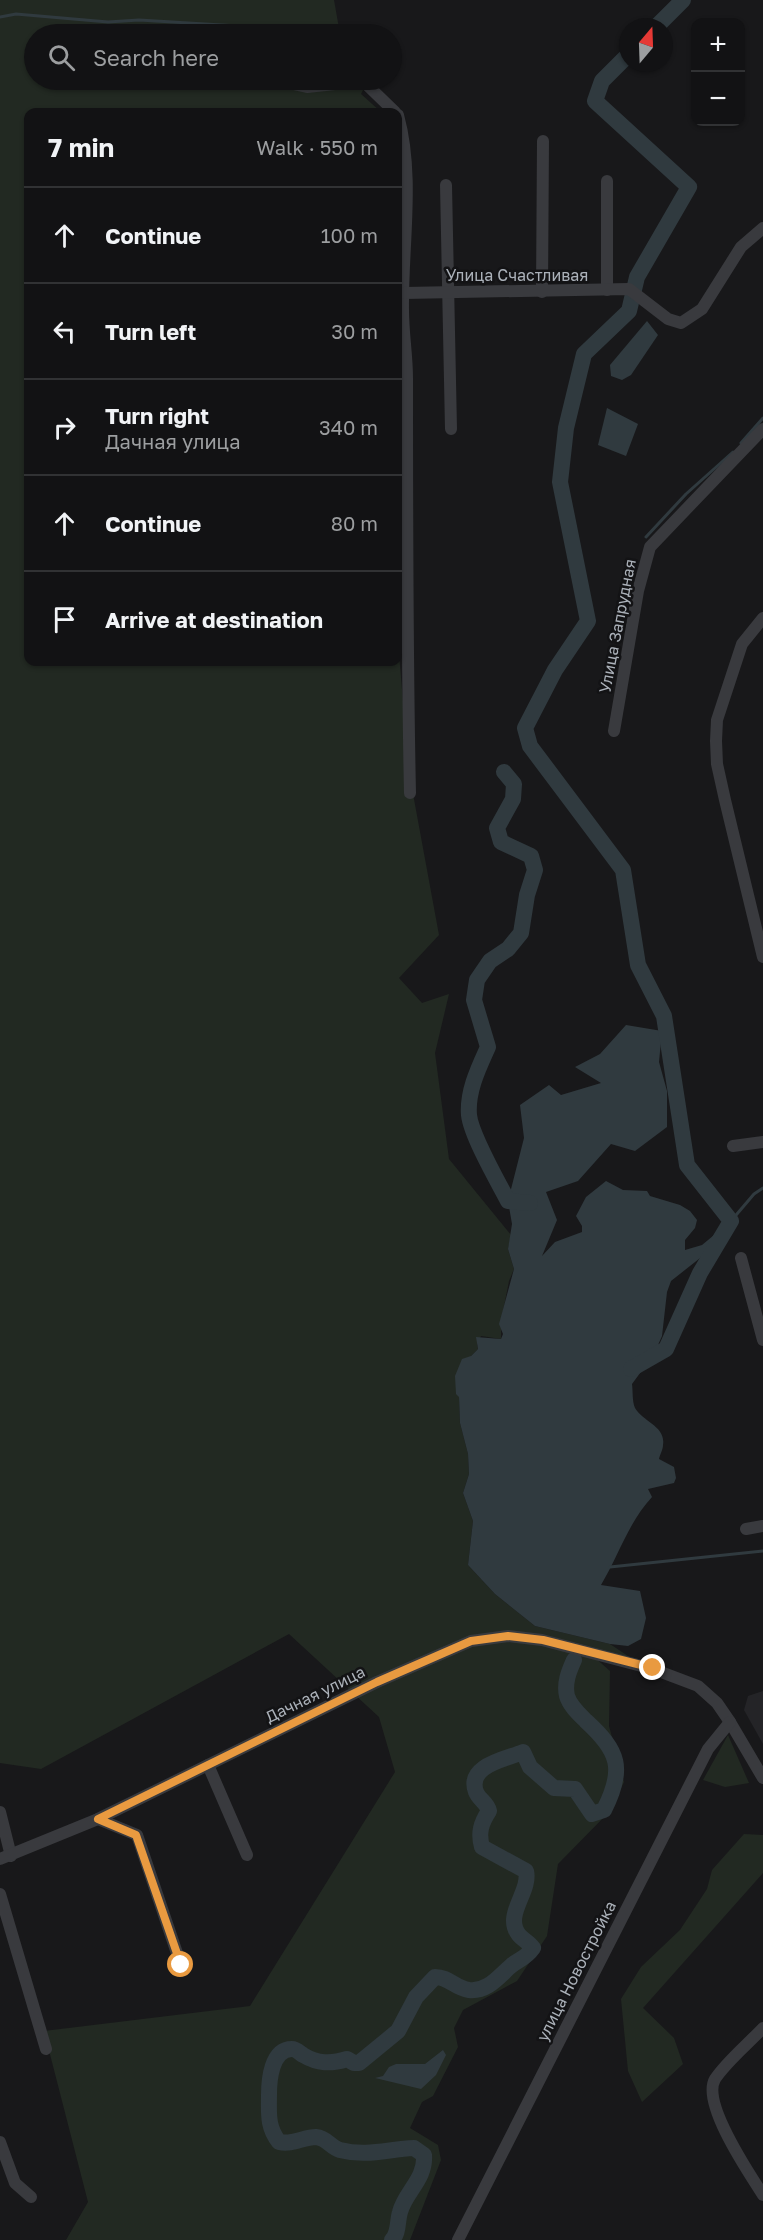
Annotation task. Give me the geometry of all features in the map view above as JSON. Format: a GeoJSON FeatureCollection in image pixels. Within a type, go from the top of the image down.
{"type":"FeatureCollection","features":[{"type":"Feature","properties":{"kind":"street"},"geometry":{"type":"LineString","coordinates":[[372,90],[390,108]]}},
{"type":"Feature","properties":{"kind":"street"},"geometry":{"type":"LineString","coordinates":[[402,134],[406,147],[404,293],[410,793]]}},
{"type":"Feature","properties":{"kind":"street"},"geometry":{"type":"LineString","coordinates":[[542,292],[543,141]]}},
{"type":"Feature","properties":{"kind":"street"},"geometry":{"type":"LineString","coordinates":[[607,181],[608,290]]}},
{"type":"Feature","properties":{"kind":"street"},"geometry":{"type":"LineString","coordinates":[[446,185],[451,429]]}},
{"type":"Feature","properties":{"kind":"street","name":"Улица Счастливая"},"geometry":{"type":"LineString","coordinates":[[404,293],[608,290],[634,293],[668,319],[681,323],[702,309],[741,247],[763,228]]}},
{"type":"Feature","properties":{"kind":"street","name":"Улица Запрудная"},"geometry":{"type":"LineString","coordinates":[[614,731],[638,591],[650,547],[763,429]]}},
{"type":"Feature","properties":{"kind":"street"},"geometry":{"type":"LineString","coordinates":[[763,618],[742,644],[717,720],[716,741],[723,791],[763,957]]}},
{"type":"Feature","properties":{"kind":"street"},"geometry":{"type":"LineString","coordinates":[[733,1146],[763,1142]]}},
{"type":"Feature","properties":{"kind":"street"},"geometry":{"type":"LineString","coordinates":[[741,1258],[763,1340]]}},
{"type":"Feature","properties":{"kind":"street"},"geometry":{"type":"LineString","coordinates":[[746,1529],[763,1526]]}},
{"type":"Feature","properties":{"kind":"street","name":"Дачная улица"},"geometry":{"type":"LineString","coordinates":[[6,1857],[98,1819],[377,1682],[471,1641],[508,1636],[543,1640],[653,1668],[698,1686],[717,1703],[763,1778]]}},
{"type":"Feature","properties":{"kind":"street","name":"улица Новостройка"},"geometry":{"type":"LineString","coordinates":[[458,2240],[708,1749],[730,1722]]}},
{"type":"Feature","properties":{"kind":"street"},"geometry":{"type":"LineString","coordinates":[[208,1765],[247,1855]]}},
{"type":"Feature","properties":{"kind":"street"},"geometry":{"type":"LineString","coordinates":[[0,1812],[6,1857]]}},
{"type":"Feature","properties":{"kind":"street"},"geometry":{"type":"LineString","coordinates":[[98,1819],[136,1835],[181,1965]]}},
{"type":"Feature","properties":{"kind":"street"},"geometry":{"type":"LineString","coordinates":[[0,1894],[46,2049]]}},
{"type":"Feature","properties":{"kind":"street"},"geometry":{"type":"LineString","coordinates":[[763,2028],[715,2080],[711,2097],[723,2126],[763,2195]]}},
{"type":"Feature","properties":{"kind":"street"},"geometry":{"type":"LineString","coordinates":[[0,2142],[15,2183],[31,2197]]}},
{"type":"Feature","properties":{"kind":"shaded area"},"geometry":{"type":"Polygon","coordinates":[[[0,0],[334,0],[338,24],[24,24],[24,90],[363,90],[361,94],[377,108],[24,108],[24,666],[400,666],[409,772],[439,935],[399,978],[422,1003],[449,994],[435,1053],[449,1159],[511,1235],[508,1249],[514,1269],[509,1281],[501,1321],[501,1339],[481,1336],[477,1344],[478,1349],[471,1356],[459,1397],[460,1423],[468,1454],[469,1474],[463,1493],[473,1521],[468,1565],[495,1594],[535,1626],[610,1644],[631,1658],[534,1633],[593,1656],[610,1671],[609,1726],[624,1782],[609,1812],[558,1864],[547,1936],[517,1981],[463,2010],[454,2028],[458,2047],[433,2096],[422,2102],[410,2128],[438,2145],[441,2160],[410,2240],[66,2240],[88,2202],[44,2031],[250,2006],[395,1772],[379,1717],[289,1634],[41,1769],[0,1763],[0,0]]]}},
{"type":"Feature","properties":{"kind":"shaded area"},"geometry":{"type":"Polygon","coordinates":[[[647,321],[658,335],[631,375],[622,380],[611,376],[610,365],[647,321]]]}},
{"type":"Feature","properties":{"kind":"shaded area"},"geometry":{"type":"Polygon","coordinates":[[[607,408],[638,424],[626,456],[598,445],[607,408]]]}},
{"type":"Feature","properties":{"kind":"shaded area"},"geometry":{"type":"Polygon","coordinates":[[[626,1025],[662,1031],[659,1062],[667,1091],[667,1127],[635,1151],[611,1144],[578,1181],[546,1192],[557,1220],[542,1256],[555,1242],[582,1232],[582,1226],[576,1216],[586,1197],[606,1181],[623,1190],[647,1191],[650,1196],[680,1205],[690,1211],[697,1220],[695,1228],[685,1240],[685,1250],[702,1245],[731,1221],[709,1251],[671,1281],[667,1292],[662,1336],[654,1354],[632,1384],[635,1408],[661,1433],[663,1447],[659,1459],[674,1467],[676,1478],[674,1483],[648,1489],[652,1497],[630,1528],[601,1585],[640,1591],[646,1618],[641,1639],[628,1646],[610,1644],[535,1626],[495,1594],[468,1565],[473,1521],[463,1493],[469,1474],[468,1454],[460,1423],[455,1376],[462,1359],[471,1356],[478,1349],[476,1337],[501,1339],[503,1334],[499,1324],[514,1269],[508,1249],[512,1224],[508,1201],[524,1138],[520,1105],[549,1085],[561,1095],[601,1083],[575,1067],[600,1054],[626,1025]]]}},
{"type":"Feature","properties":{"kind":"shaded area"},"geometry":{"type":"Polygon","coordinates":[[[763,1691],[763,1744],[744,1710],[748,1696],[763,1691]]]}},
{"type":"Feature","properties":{"kind":"shaded area"},"geometry":{"type":"Polygon","coordinates":[[[728,1735],[749,1783],[725,1787],[703,1780],[728,1735]]]}},
{"type":"Feature","properties":{"kind":"shaded area"},"geometry":{"type":"Polygon","coordinates":[[[744,1834],[763,1835],[763,1873],[643,2008],[674,2038],[683,2064],[642,2102],[628,2071],[621,1999],[641,1967],[680,1930],[707,1889],[712,1870],[744,1834]]]}},
{"type":"Feature","properties":{"kind":"shaded area"},"geometry":{"type":"Polygon","coordinates":[[[443,2050],[446,2055],[436,2075],[421,2089],[375,2078],[383,2076],[389,2067],[396,2064],[425,2064],[443,2050]]]}},
{"type":"Feature","properties":{"kind":"waterway"},"geometry":{"type":"LineString","coordinates":[[665,18],[683,0]]}},
{"type":"Feature","properties":{"kind":"waterway"},"geometry":{"type":"LineString","coordinates":[[0,17],[16,14],[108,22],[139,20],[205,24]]}},
{"type":"Feature","properties":{"kind":"waterway"},"geometry":{"type":"LineString","coordinates":[[619,64],[602,81],[595,101],[689,187],[637,277],[629,311],[584,354],[566,428],[560,482],[588,621],[555,670],[525,728],[530,746],[623,870],[638,965],[664,1016],[687,1165],[731,1221],[700,1273],[666,1349],[631,1369]]}},
{"type":"Feature","properties":{"kind":"waterway"},"geometry":{"type":"LineString","coordinates":[[741,443],[763,418]]}},
{"type":"Feature","properties":{"kind":"waterway"},"geometry":{"type":"LineString","coordinates":[[646,537],[686,494],[733,452]]}},
{"type":"Feature","properties":{"kind":"waterway"},"geometry":{"type":"LineString","coordinates":[[504,772],[514,784],[513,799],[497,828],[501,842],[531,856],[535,870],[527,895],[521,933],[508,949],[490,961],[477,980],[474,1000],[488,1047],[472,1088],[469,1115],[480,1146],[508,1201],[530,1203]]}},
{"type":"Feature","properties":{"kind":"waterway"},"geometry":{"type":"LineString","coordinates":[[731,1221],[754,1194],[763,1188]]}},
{"type":"Feature","properties":{"kind":"waterway"},"geometry":{"type":"LineString","coordinates":[[610,1567],[763,1551]]}},
{"type":"Feature","properties":{"kind":"waterway"},"geometry":{"type":"LineString","coordinates":[[392,2240],[397,2231],[403,2205],[422,2171],[424,2155],[414,2148],[368,2153],[350,2152],[337,2149],[316,2137],[279,2142],[272,2131],[269,2114],[270,2082],[275,2060],[285,2050],[292,2049],[319,2062],[347,2059],[359,2063],[398,2031],[416,1997],[435,1977],[464,1989],[476,1990],[488,1986],[533,1948],[519,1935],[514,1920],[525,1887],[526,1871],[482,1847],[481,1828],[489,1811],[487,1805],[477,1795],[474,1783],[482,1769],[523,1752],[530,1767],[554,1788],[575,1789],[592,1814],[604,1810],[615,1783],[615,1761],[606,1742],[568,1700],[567,1682],[574,1660]]}},
{"type":"Feature","properties":{"kind":"route"},"geometry":{"type":"LineString","coordinates":[[181,1965],[136,1835],[98,1819],[377,1682],[471,1641],[508,1636],[543,1640],[653,1668]]}}]}
